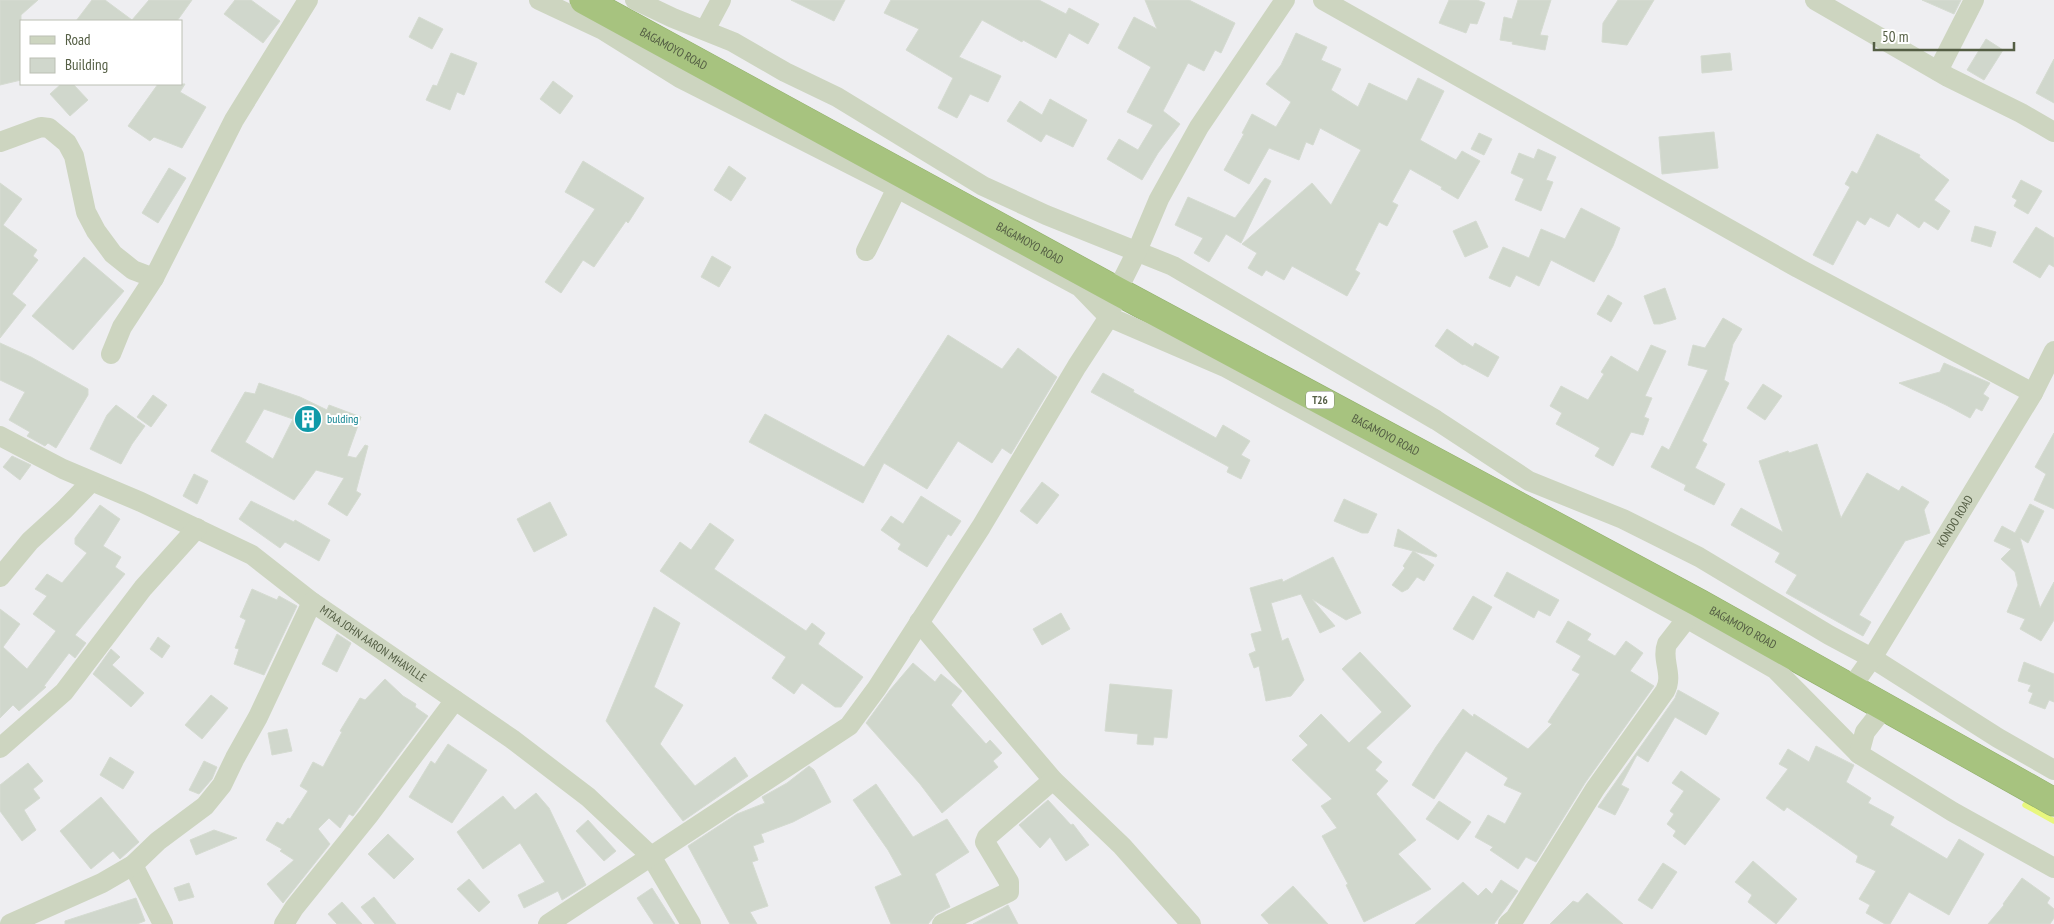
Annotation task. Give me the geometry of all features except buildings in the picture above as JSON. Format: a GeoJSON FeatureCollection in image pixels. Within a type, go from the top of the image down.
{"type":"FeatureCollection","features":[{"type":"Feature","properties":{"kind":"highway","name":"BAGAMOYO ROAD"},"geometry":{"type":"LineString","coordinates":[[584,0],[1117,291],[1694,611],[1850,689],[2054,802]]}},
{"type":"Feature","properties":{"kind":"street"},"geometry":{"type":"LineString","coordinates":[[111,354],[122,327],[154,278],[234,120],[308,0]]}},
{"type":"Feature","properties":{"kind":"street"},"geometry":{"type":"LineString","coordinates":[[539,0],[603,30],[680,78],[897,188],[1080,287],[1109,317],[1225,367],[1694,611],[1775,669],[1859,754],[1953,812],[2054,868]]}},
{"type":"Feature","properties":{"kind":"street"},"geometry":{"type":"LineString","coordinates":[[635,0],[733,42],[785,72],[837,97],[983,186],[1046,215],[1173,266],[1436,420],[1529,481],[1623,519],[1699,557],[1829,635],[1872,658],[1998,738],[2054,770]]}},
{"type":"Feature","properties":{"kind":"street"},"geometry":{"type":"LineString","coordinates":[[705,30],[721,0]]}},
{"type":"Feature","properties":{"kind":"street"},"geometry":{"type":"LineString","coordinates":[[548,924],[849,726],[877,688],[981,527],[1077,366],[1109,317],[1117,291],[1137,251],[1159,199],[1198,128],[1285,0]]}},
{"type":"Feature","properties":{"kind":"street"},"geometry":{"type":"LineString","coordinates":[[1323,0],[1798,268],[2033,393]]}},
{"type":"Feature","properties":{"kind":"street"},"geometry":{"type":"LineString","coordinates":[[1814,0],[1938,71],[2054,132]]}},
{"type":"Feature","properties":{"kind":"street"},"geometry":{"type":"LineString","coordinates":[[1938,71],[1974,0]]}},
{"type":"Feature","properties":{"kind":"street"},"geometry":{"type":"LineString","coordinates":[[0,142],[41,127],[49,128],[67,144],[74,156],[86,212],[96,231],[113,254],[133,270],[154,278]]}},
{"type":"Feature","properties":{"kind":"street"},"geometry":{"type":"LineString","coordinates":[[866,251],[897,188]]}},
{"type":"Feature","properties":{"kind":"street","name":"KONDO ROAD"},"geometry":{"type":"LineString","coordinates":[[1850,689],[1872,658],[2033,393],[2054,351]]}},
{"type":"Feature","properties":{"kind":"street","name":"MTAA JOHN AARON MHAVILLE"},"geometry":{"type":"LineString","coordinates":[[0,436],[91,482],[140,502],[252,555],[312,602],[512,739],[588,797],[651,856],[691,924]]}},
{"type":"Feature","properties":{"kind":"street"},"geometry":{"type":"LineString","coordinates":[[0,577],[30,541],[91,482]]}},
{"type":"Feature","properties":{"kind":"street"},"geometry":{"type":"LineString","coordinates":[[0,748],[64,692],[143,588],[196,528]]}},
{"type":"Feature","properties":{"kind":"street"},"geometry":{"type":"LineString","coordinates":[[10,924],[102,883],[133,865],[158,841],[205,806],[222,785],[258,717],[312,602]]}},
{"type":"Feature","properties":{"kind":"street"},"geometry":{"type":"LineString","coordinates":[[1515,922],[1595,789],[1665,691],[1669,676],[1664,656],[1665,649],[1694,611]]}},
{"type":"Feature","properties":{"kind":"street"},"geometry":{"type":"LineString","coordinates":[[919,622],[1053,780],[1122,846],[1191,924]]}},
{"type":"Feature","properties":{"kind":"street"},"geometry":{"type":"LineString","coordinates":[[284,924],[294,908],[369,815],[455,700]]}},
{"type":"Feature","properties":{"kind":"street"},"geometry":{"type":"LineString","coordinates":[[1859,754],[1865,732],[1884,708]]}},
{"type":"Feature","properties":{"kind":"street"},"geometry":{"type":"LineString","coordinates":[[942,924],[1009,892],[1009,882],[985,842],[986,837],[1053,780]]}},
{"type":"Feature","properties":{"kind":"street"},"geometry":{"type":"LineString","coordinates":[[133,865],[163,924]]}},
{"type":"Feature","properties":{"kind":"waterway"},"geometry":{"type":"LineString","coordinates":[[2025,805],[2054,821]]}},
{"type":"Feature","properties":{"kind":"place","name":"bulding"},"geometry":{"type":"Point","coordinates":[308,419]}}]}
